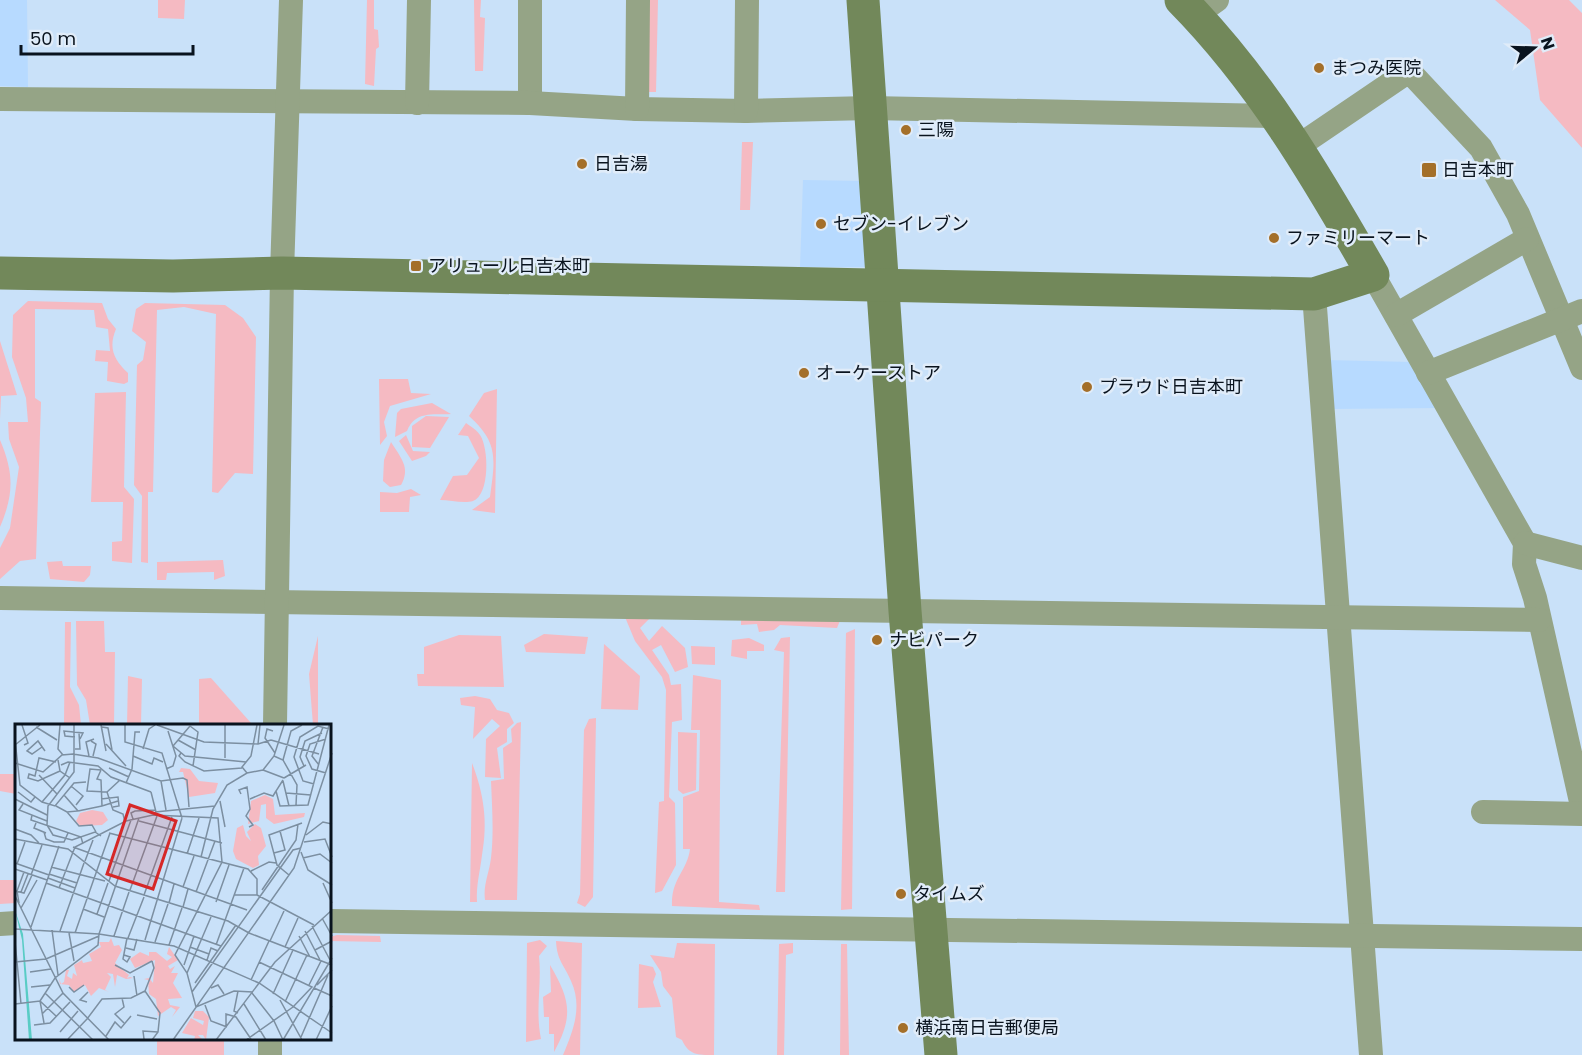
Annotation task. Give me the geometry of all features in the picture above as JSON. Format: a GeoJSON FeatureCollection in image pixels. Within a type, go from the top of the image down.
{"type":"FeatureCollection","features":[{"type":"Feature","properties":{"kind":"street"},"geometry":{"type":"LineString","coordinates":[[275,724],[282,273],[291,0]]}},
{"type":"Feature","properties":{"kind":"street"},"geometry":{"type":"LineString","coordinates":[[417,103],[418,0]]}},
{"type":"Feature","properties":{"kind":"street"},"geometry":{"type":"LineString","coordinates":[[530,0],[530,103]]}},
{"type":"Feature","properties":{"kind":"street"},"geometry":{"type":"LineString","coordinates":[[637,109],[638,0]]}},
{"type":"Feature","properties":{"kind":"street"},"geometry":{"type":"LineString","coordinates":[[746,111],[747,0]]}},
{"type":"Feature","properties":{"kind":"street"},"geometry":{"type":"LineString","coordinates":[[863,0],[905,610],[941,1055]]}},
{"type":"Feature","properties":{"kind":"street"},"geometry":{"type":"LineString","coordinates":[[1198,5],[1213,32],[1277,116],[1297,147],[1373,275],[1525,543],[1524,564],[1582,806]]}},
{"type":"Feature","properties":{"kind":"street"},"geometry":{"type":"LineString","coordinates":[[1297,147],[1408,71],[1481,148],[1518,214],[1527,239],[1572,315],[1582,368]]}},
{"type":"Feature","properties":{"kind":"street"},"geometry":{"type":"LineString","coordinates":[[0,99],[530,103],[637,109],[746,111],[870,108],[1277,116]]}},
{"type":"Feature","properties":{"kind":"street"},"geometry":{"type":"LineString","coordinates":[[1396,315],[1527,239]]}},
{"type":"Feature","properties":{"kind":"street"},"geometry":{"type":"LineString","coordinates":[[0,273],[173,276],[282,273],[1314,294],[1373,275]]}},
{"type":"Feature","properties":{"kind":"street"},"geometry":{"type":"LineString","coordinates":[[1314,294],[1371,1055]]}},
{"type":"Feature","properties":{"kind":"street"},"geometry":{"type":"LineString","coordinates":[[1428,373],[1572,315]]}},
{"type":"Feature","properties":{"kind":"street"},"geometry":{"type":"LineString","coordinates":[[1525,543],[1582,558]]}},
{"type":"Feature","properties":{"kind":"street"},"geometry":{"type":"LineString","coordinates":[[0,598],[1539,620]]}},
{"type":"Feature","properties":{"kind":"street"},"geometry":{"type":"LineString","coordinates":[[1483,812],[1582,814]]}},
{"type":"Feature","properties":{"kind":"street"},"geometry":{"type":"LineString","coordinates":[[332,921],[1582,939]]}},
{"type":"Feature","properties":{"kind":"street"},"geometry":{"type":"LineString","coordinates":[[0,924],[15,923]]}},
{"type":"Feature","properties":{"kind":"shaded area"},"geometry":{"type":"Polygon","coordinates":[[[0,0],[27,0],[28,87],[0,86],[0,0]]]}},
{"type":"Feature","properties":{"kind":"shaded area"},"geometry":{"type":"Polygon","coordinates":[[[158,0],[185,0],[184,19],[158,18],[158,0]]]}},
{"type":"Feature","properties":{"kind":"shaded area"},"geometry":{"type":"Polygon","coordinates":[[[367,0],[374,0],[374,29],[378,30],[379,47],[376,49],[374,86],[365,84],[367,0]]]}},
{"type":"Feature","properties":{"kind":"shaded area"},"geometry":{"type":"Polygon","coordinates":[[[474,0],[481,0],[480,17],[485,18],[483,71],[475,71],[474,0]]]}},
{"type":"Feature","properties":{"kind":"shaded area"},"geometry":{"type":"Polygon","coordinates":[[[648,0],[658,0],[656,92],[646,92],[648,0]]]}},
{"type":"Feature","properties":{"kind":"shaded area"},"geometry":{"type":"Polygon","coordinates":[[[1495,0],[1569,0],[1582,13],[1582,148],[1540,100],[1530,30],[1495,0]]]}},
{"type":"Feature","properties":{"kind":"shaded area"},"geometry":{"type":"Polygon","coordinates":[[[742,142],[753,142],[750,210],[740,210],[742,142]]]}},
{"type":"Feature","properties":{"kind":"shaded area"},"geometry":{"type":"Polygon","coordinates":[[[803,180],[864,181],[869,267],[800,267],[803,180]]]}},
{"type":"Feature","properties":{"kind":"shaded area"},"geometry":{"type":"Polygon","coordinates":[[[28,301],[102,303],[108,319],[116,329],[113,342],[114,353],[128,373],[128,382],[124,384],[107,381],[108,362],[95,361],[96,350],[110,351],[108,329],[96,327],[94,310],[35,309],[35,398],[41,402],[36,559],[20,561],[0,579],[0,548],[10,528],[19,467],[9,439],[8,422],[28,422],[26,398],[12,357],[13,315],[28,301]]]}},
{"type":"Feature","properties":{"kind":"shaded area"},"geometry":{"type":"Polygon","coordinates":[[[145,303],[225,305],[243,318],[256,337],[253,474],[235,473],[218,493],[212,492],[216,314],[184,307],[157,310],[153,492],[148,492],[148,563],[141,562],[142,496],[134,485],[137,365],[143,360],[146,342],[132,331],[136,309],[145,303]]]}},
{"type":"Feature","properties":{"kind":"shaded area"},"geometry":{"type":"Polygon","coordinates":[[[0,341],[17,395],[1,396],[0,419],[0,341]]]}},
{"type":"Feature","properties":{"kind":"shaded area"},"geometry":{"type":"Polygon","coordinates":[[[1326,360],[1412,362],[1440,408],[1329,409],[1326,360]]]}},
{"type":"Feature","properties":{"kind":"shaded area"},"geometry":{"type":"Polygon","coordinates":[[[379,379],[408,379],[411,393],[431,394],[390,406],[384,422],[387,436],[380,445],[379,379]]]}},
{"type":"Feature","properties":{"kind":"shaded area"},"geometry":{"type":"Polygon","coordinates":[[[497,389],[495,513],[472,510],[490,497],[493,452],[486,435],[469,416],[484,393],[497,389]]]}},
{"type":"Feature","properties":{"kind":"shaded area"},"geometry":{"type":"Polygon","coordinates":[[[126,392],[124,487],[134,499],[132,563],[112,561],[112,542],[122,541],[123,502],[91,502],[95,393],[126,392]]]}},
{"type":"Feature","properties":{"kind":"shaded area"},"geometry":{"type":"Polygon","coordinates":[[[432,403],[451,414],[419,417],[407,431],[395,437],[397,413],[401,409],[432,403]]]}},
{"type":"Feature","properties":{"kind":"shaded area"},"geometry":{"type":"Polygon","coordinates":[[[426,416],[449,417],[430,448],[412,447],[412,426],[426,416]]]}},
{"type":"Feature","properties":{"kind":"shaded area"},"geometry":{"type":"Polygon","coordinates":[[[466,423],[477,431],[483,441],[486,471],[483,490],[479,497],[469,502],[440,500],[453,476],[467,475],[479,458],[468,436],[458,435],[466,423]]]}},
{"type":"Feature","properties":{"kind":"shaded area"},"geometry":{"type":"Polygon","coordinates":[[[406,435],[413,451],[430,452],[412,461],[399,441],[406,435]]]}},
{"type":"Feature","properties":{"kind":"shaded area"},"geometry":{"type":"Polygon","coordinates":[[[0,440],[10,473],[10,494],[0,527],[0,440]]]}},
{"type":"Feature","properties":{"kind":"shaded area"},"geometry":{"type":"Polygon","coordinates":[[[391,442],[404,463],[405,473],[401,485],[390,487],[383,481],[384,460],[391,442]]]}},
{"type":"Feature","properties":{"kind":"shaded area"},"geometry":{"type":"Polygon","coordinates":[[[411,489],[421,495],[410,497],[409,512],[380,512],[380,492],[397,493],[411,489]]]}},
{"type":"Feature","properties":{"kind":"shaded area"},"geometry":{"type":"Polygon","coordinates":[[[223,560],[225,576],[214,580],[214,572],[167,573],[166,580],[157,580],[157,562],[223,560]]]}},
{"type":"Feature","properties":{"kind":"shaded area"},"geometry":{"type":"Polygon","coordinates":[[[62,561],[63,566],[91,566],[90,575],[84,582],[50,579],[47,562],[62,561]]]}},
{"type":"Feature","properties":{"kind":"shaded area"},"geometry":{"type":"Polygon","coordinates":[[[625,617],[650,618],[640,628],[649,641],[662,626],[685,648],[688,667],[675,672],[661,645],[652,650],[669,675],[671,685],[681,684],[682,720],[672,722],[669,797],[675,803],[676,865],[662,891],[655,893],[659,802],[664,801],[666,690],[662,677],[635,641],[625,617]]]}},
{"type":"Feature","properties":{"kind":"shaded area"},"geometry":{"type":"Polygon","coordinates":[[[741,617],[841,618],[837,628],[780,625],[774,630],[759,632],[757,624],[741,625],[741,617]]]}},
{"type":"Feature","properties":{"kind":"shaded area"},"geometry":{"type":"Polygon","coordinates":[[[76,621],[104,621],[105,652],[115,652],[114,724],[90,724],[86,700],[77,685],[76,621]]]}},
{"type":"Feature","properties":{"kind":"shaded area"},"geometry":{"type":"Polygon","coordinates":[[[65,622],[71,622],[70,687],[79,705],[81,724],[64,724],[65,622]]]}},
{"type":"Feature","properties":{"kind":"shaded area"},"geometry":{"type":"Polygon","coordinates":[[[855,629],[852,909],[841,910],[846,633],[855,629]]]}},
{"type":"Feature","properties":{"kind":"shaded area"},"geometry":{"type":"Polygon","coordinates":[[[544,634],[588,637],[585,654],[526,652],[524,645],[544,634]]]}},
{"type":"Feature","properties":{"kind":"shaded area"},"geometry":{"type":"Polygon","coordinates":[[[459,635],[501,636],[504,687],[418,686],[417,674],[424,674],[424,647],[459,635]]]}},
{"type":"Feature","properties":{"kind":"shaded area"},"geometry":{"type":"Polygon","coordinates":[[[318,636],[318,724],[313,724],[309,674],[318,636]]]}},
{"type":"Feature","properties":{"kind":"shaded area"},"geometry":{"type":"Polygon","coordinates":[[[790,637],[785,892],[776,892],[784,652],[774,650],[781,638],[790,637]]]}},
{"type":"Feature","properties":{"kind":"shaded area"},"geometry":{"type":"Polygon","coordinates":[[[749,638],[764,645],[764,651],[747,651],[747,659],[731,656],[732,640],[749,638]]]}},
{"type":"Feature","properties":{"kind":"shaded area"},"geometry":{"type":"Polygon","coordinates":[[[604,644],[640,676],[638,710],[601,709],[604,644]]]}},
{"type":"Feature","properties":{"kind":"shaded area"},"geometry":{"type":"Polygon","coordinates":[[[691,646],[715,647],[715,665],[692,664],[691,646]]]}},
{"type":"Feature","properties":{"kind":"shaded area"},"geometry":{"type":"Polygon","coordinates":[[[693,675],[721,680],[719,902],[759,905],[760,910],[672,906],[676,882],[686,864],[690,849],[683,849],[683,797],[699,791],[700,730],[691,730],[693,675]]]}},
{"type":"Feature","properties":{"kind":"shaded area"},"geometry":{"type":"Polygon","coordinates":[[[128,676],[142,679],[141,724],[127,724],[128,676]]]}},
{"type":"Feature","properties":{"kind":"shaded area"},"geometry":{"type":"Polygon","coordinates":[[[211,678],[251,723],[199,724],[199,679],[211,678]]]}},
{"type":"Feature","properties":{"kind":"shaded area"},"geometry":{"type":"Polygon","coordinates":[[[475,696],[490,699],[497,710],[509,713],[514,723],[507,729],[507,742],[497,748],[501,778],[485,777],[486,739],[500,726],[492,719],[473,739],[475,707],[461,705],[460,698],[475,696]]]}},
{"type":"Feature","properties":{"kind":"shaded area"},"geometry":{"type":"Polygon","coordinates":[[[596,718],[593,897],[585,907],[577,903],[580,894],[584,730],[589,719],[596,718]]]}},
{"type":"Feature","properties":{"kind":"shaded area"},"geometry":{"type":"Polygon","coordinates":[[[521,722],[517,900],[485,900],[492,839],[491,781],[504,779],[503,748],[512,742],[511,729],[521,722]]]}},
{"type":"Feature","properties":{"kind":"shaded area"},"geometry":{"type":"Polygon","coordinates":[[[678,732],[697,733],[696,790],[683,794],[678,790],[678,732]]]}},
{"type":"Feature","properties":{"kind":"shaded area"},"geometry":{"type":"Polygon","coordinates":[[[472,763],[482,797],[485,820],[477,902],[470,902],[472,763]]]}},
{"type":"Feature","properties":{"kind":"shaded area"},"geometry":{"type":"Polygon","coordinates":[[[0,774],[15,774],[15,794],[0,791],[0,774]]]}},
{"type":"Feature","properties":{"kind":"shaded area"},"geometry":{"type":"Polygon","coordinates":[[[0,880],[15,880],[15,903],[0,904],[0,880]]]}},
{"type":"Feature","properties":{"kind":"shaded area"},"geometry":{"type":"Polygon","coordinates":[[[332,936],[380,936],[381,942],[332,941],[332,936]]]}},
{"type":"Feature","properties":{"kind":"shaded area"},"geometry":{"type":"Polygon","coordinates":[[[540,940],[547,946],[539,956],[541,1039],[526,1042],[527,943],[540,940]]]}},
{"type":"Feature","properties":{"kind":"shaded area"},"geometry":{"type":"Polygon","coordinates":[[[556,941],[582,943],[580,1055],[563,1055],[573,1028],[576,1000],[571,981],[559,958],[556,941]]]}},
{"type":"Feature","properties":{"kind":"shaded area"},"geometry":{"type":"Polygon","coordinates":[[[677,943],[715,944],[714,1055],[694,1053],[676,1037],[672,998],[663,986],[661,972],[650,955],[674,958],[677,943]]]}},
{"type":"Feature","properties":{"kind":"shaded area"},"geometry":{"type":"Polygon","coordinates":[[[793,943],[793,953],[786,955],[784,1055],[777,1055],[779,944],[793,943]]]}},
{"type":"Feature","properties":{"kind":"shaded area"},"geometry":{"type":"Polygon","coordinates":[[[841,944],[847,944],[849,1055],[840,1055],[841,944]]]}},
{"type":"Feature","properties":{"kind":"shaded area"},"geometry":{"type":"Polygon","coordinates":[[[639,964],[653,967],[656,974],[653,982],[661,1007],[638,1008],[639,964]]]}},
{"type":"Feature","properties":{"kind":"shaded area"},"geometry":{"type":"Polygon","coordinates":[[[550,965],[562,988],[567,1008],[565,1028],[554,1052],[554,1034],[549,1034],[549,1017],[544,1017],[543,997],[551,992],[550,965]]]}},
{"type":"Feature","properties":{"kind":"shaded area"},"geometry":{"type":"Polygon","coordinates":[[[157,1040],[224,1040],[224,1055],[157,1055],[157,1040]]]}},
{"type":"Feature","properties":{"kind":"place","name":"まつみ医院"},"geometry":{"type":"Point","coordinates":[1319,68]}},
{"type":"Feature","properties":{"kind":"place","name":"三陽"},"geometry":{"type":"Point","coordinates":[906,130]}},
{"type":"Feature","properties":{"kind":"place","name":"日吉湯"},"geometry":{"type":"Point","coordinates":[582,164]}},
{"type":"Feature","properties":{"kind":"place","name":"日吉本町"},"geometry":{"type":"Point","coordinates":[1429,170]}},
{"type":"Feature","properties":{"kind":"place","name":"セブン-イレブン"},"geometry":{"type":"Point","coordinates":[821,224]}},
{"type":"Feature","properties":{"kind":"place","name":"ファミリーマート"},"geometry":{"type":"Point","coordinates":[1274,238]}},
{"type":"Feature","properties":{"kind":"place","name":"アリュール日吉本町"},"geometry":{"type":"Point","coordinates":[416,266]}},
{"type":"Feature","properties":{"kind":"place","name":"オーケーストア"},"geometry":{"type":"Point","coordinates":[804,373]}},
{"type":"Feature","properties":{"kind":"place","name":"プラウド日吉本町"},"geometry":{"type":"Point","coordinates":[1087,387]}},
{"type":"Feature","properties":{"kind":"place","name":"ナビパーク"},"geometry":{"type":"Point","coordinates":[877,640]}},
{"type":"Feature","properties":{"kind":"place","name":"タイムズ"},"geometry":{"type":"Point","coordinates":[901,894]}},
{"type":"Feature","properties":{"kind":"place","name":"横浜南日吉郵便局"},"geometry":{"type":"Point","coordinates":[903,1028]}}]}
